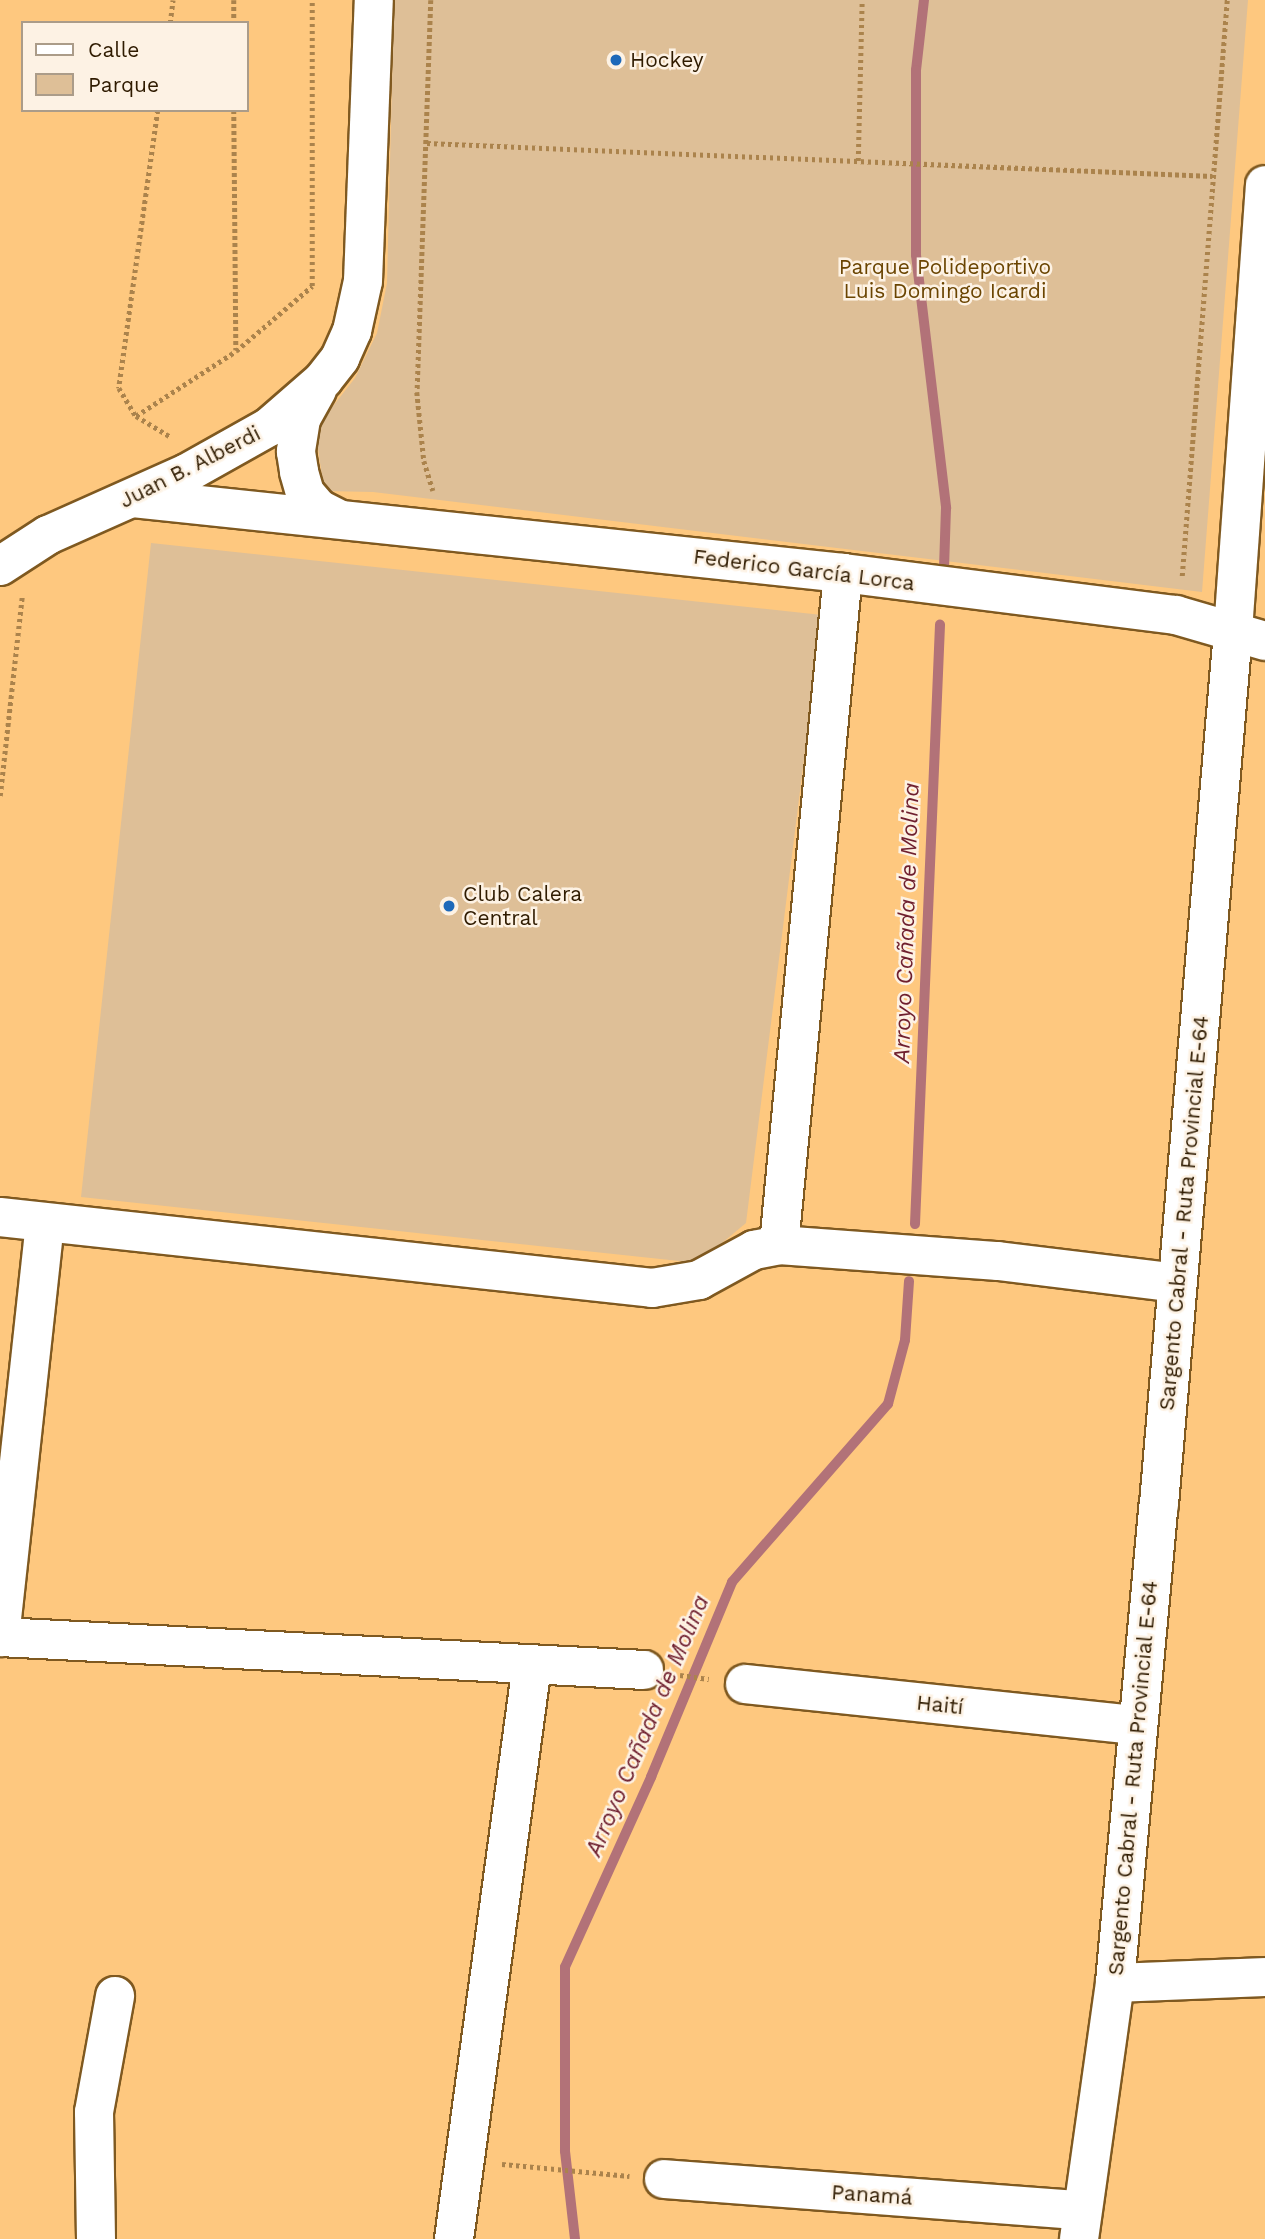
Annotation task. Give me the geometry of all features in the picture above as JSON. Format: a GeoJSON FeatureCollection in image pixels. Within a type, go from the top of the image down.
{"type":"FeatureCollection","features":[{"type":"Feature","properties":{"kind":"street","name":"Juan B. Alberdi"},"geometry":{"type":"LineString","coordinates":[[11,579],[48,535],[133,498],[269,427],[323,380],[352,331],[363,281],[374,0]]}},
{"type":"Feature","properties":{"kind":"street","name":"Sargento Cabral - Ruta Provincial E-64"},"geometry":{"type":"LineString","coordinates":[[1080,2225],[1115,1983],[1136,1725],[1178,1283],[1249,636],[1265,199]]}},
{"type":"Feature","properties":{"kind":"street","name":"Federico García Lorca"},"geometry":{"type":"LineString","coordinates":[[323,380],[301,419],[296,452],[304,493],[319,509],[339,519]]}},
{"type":"Feature","properties":{"kind":"street","name":"Federico García Lorca"},"geometry":{"type":"LineString","coordinates":[[133,498],[843,573],[1176,615],[1249,636]]}},
{"type":"Feature","properties":{"kind":"street"},"geometry":{"type":"LineString","coordinates":[[779,1245],[843,573]]}},
{"type":"Feature","properties":{"kind":"street"},"geometry":{"type":"LineString","coordinates":[[0,1217],[45,1225],[652,1288],[698,1280],[754,1250],[779,1245],[998,1261],[1178,1283]]}},
{"type":"Feature","properties":{"kind":"street"},"geometry":{"type":"LineString","coordinates":[[45,1225],[0,1637],[644,1670]]}},
{"type":"Feature","properties":{"kind":"street"},"geometry":{"type":"LineString","coordinates":[[454,2239],[532,1665]]}},
{"type":"Feature","properties":{"kind":"street","name":"Haití"},"geometry":{"type":"LineString","coordinates":[[745,1684],[1136,1725]]}},
{"type":"Feature","properties":{"kind":"street"},"geometry":{"type":"LineString","coordinates":[[1115,1983],[1265,1977]]}},
{"type":"Feature","properties":{"kind":"street"},"geometry":{"type":"LineString","coordinates":[[96,2239],[94,2112],[115,1996]]}},
{"type":"Feature","properties":{"kind":"street","name":"Panamá"},"geometry":{"type":"LineString","coordinates":[[650,2178],[1080,2225]]}},
{"type":"Feature","properties":{"kind":"path"},"geometry":{"type":"LineString","coordinates":[[170,21],[173,0]]}},
{"type":"Feature","properties":{"kind":"path"},"geometry":{"type":"LineString","coordinates":[[234,0],[234,21]]}},
{"type":"Feature","properties":{"kind":"path"},"geometry":{"type":"LineString","coordinates":[[158,112],[119,388],[136,416],[236,351],[312,286],[312,0]]}},
{"type":"Feature","properties":{"kind":"path"},"geometry":{"type":"LineString","coordinates":[[432,0],[417,392],[424,461],[446,530]]}},
{"type":"Feature","properties":{"kind":"path"},"geometry":{"type":"LineString","coordinates":[[858,161],[862,0]]}},
{"type":"Feature","properties":{"kind":"path"},"geometry":{"type":"LineString","coordinates":[[1176,615],[1227,0]]}},
{"type":"Feature","properties":{"kind":"path"},"geometry":{"type":"LineString","coordinates":[[234,112],[236,351]]}},
{"type":"Feature","properties":{"kind":"path"},"geometry":{"type":"LineString","coordinates":[[427,143],[1212,176]]}},
{"type":"Feature","properties":{"kind":"path"},"geometry":{"type":"LineString","coordinates":[[0,796],[11,579]]}},
{"type":"Feature","properties":{"kind":"path"},"geometry":{"type":"LineString","coordinates":[[644,1670],[745,1684]]}},
{"type":"Feature","properties":{"kind":"path"},"geometry":{"type":"LineString","coordinates":[[497,2164],[650,2178]]}},
{"type":"Feature","properties":{"kind":"green space","name":"Parque Polideportivo Luis Domingo Icardi"},"geometry":{"type":"Polygon","coordinates":[[[394,0],[1248,0],[1202,592],[373,492],[324,491],[317,441],[322,420],[355,378],[377,333],[387,283],[394,0]]]}},
{"type":"Feature","properties":{"kind":"green space","name":"Club Calera Central"},"geometry":{"type":"Polygon","coordinates":[[[151,543],[822,615],[746,1223],[698,1263],[81,1197],[151,543]]]}},
{"type":"Feature","properties":{"kind":"waterway","name":"Arroyo Cañada de Molina"},"geometry":{"type":"LineString","coordinates":[[924,0],[916,70],[916,255],[946,508],[944,569]]}},
{"type":"Feature","properties":{"kind":"waterway","name":"Arroyo Cañada de Molina"},"geometry":{"type":"LineString","coordinates":[[915,1224],[940,625]]}},
{"type":"Feature","properties":{"kind":"waterway","name":"Arroyo Cañada de Molina"},"geometry":{"type":"LineString","coordinates":[[575,2239],[565,2151],[565,1967],[651,1777],[732,1582],[888,1404],[905,1340],[909,1281]]}},
{"type":"Feature","properties":{"kind":"place","name":"Hockey"},"geometry":{"type":"Point","coordinates":[616,60]}},
{"type":"Feature","properties":{"kind":"place","name":"Club Calera Central"},"geometry":{"type":"Point","coordinates":[449,906]}}]}
